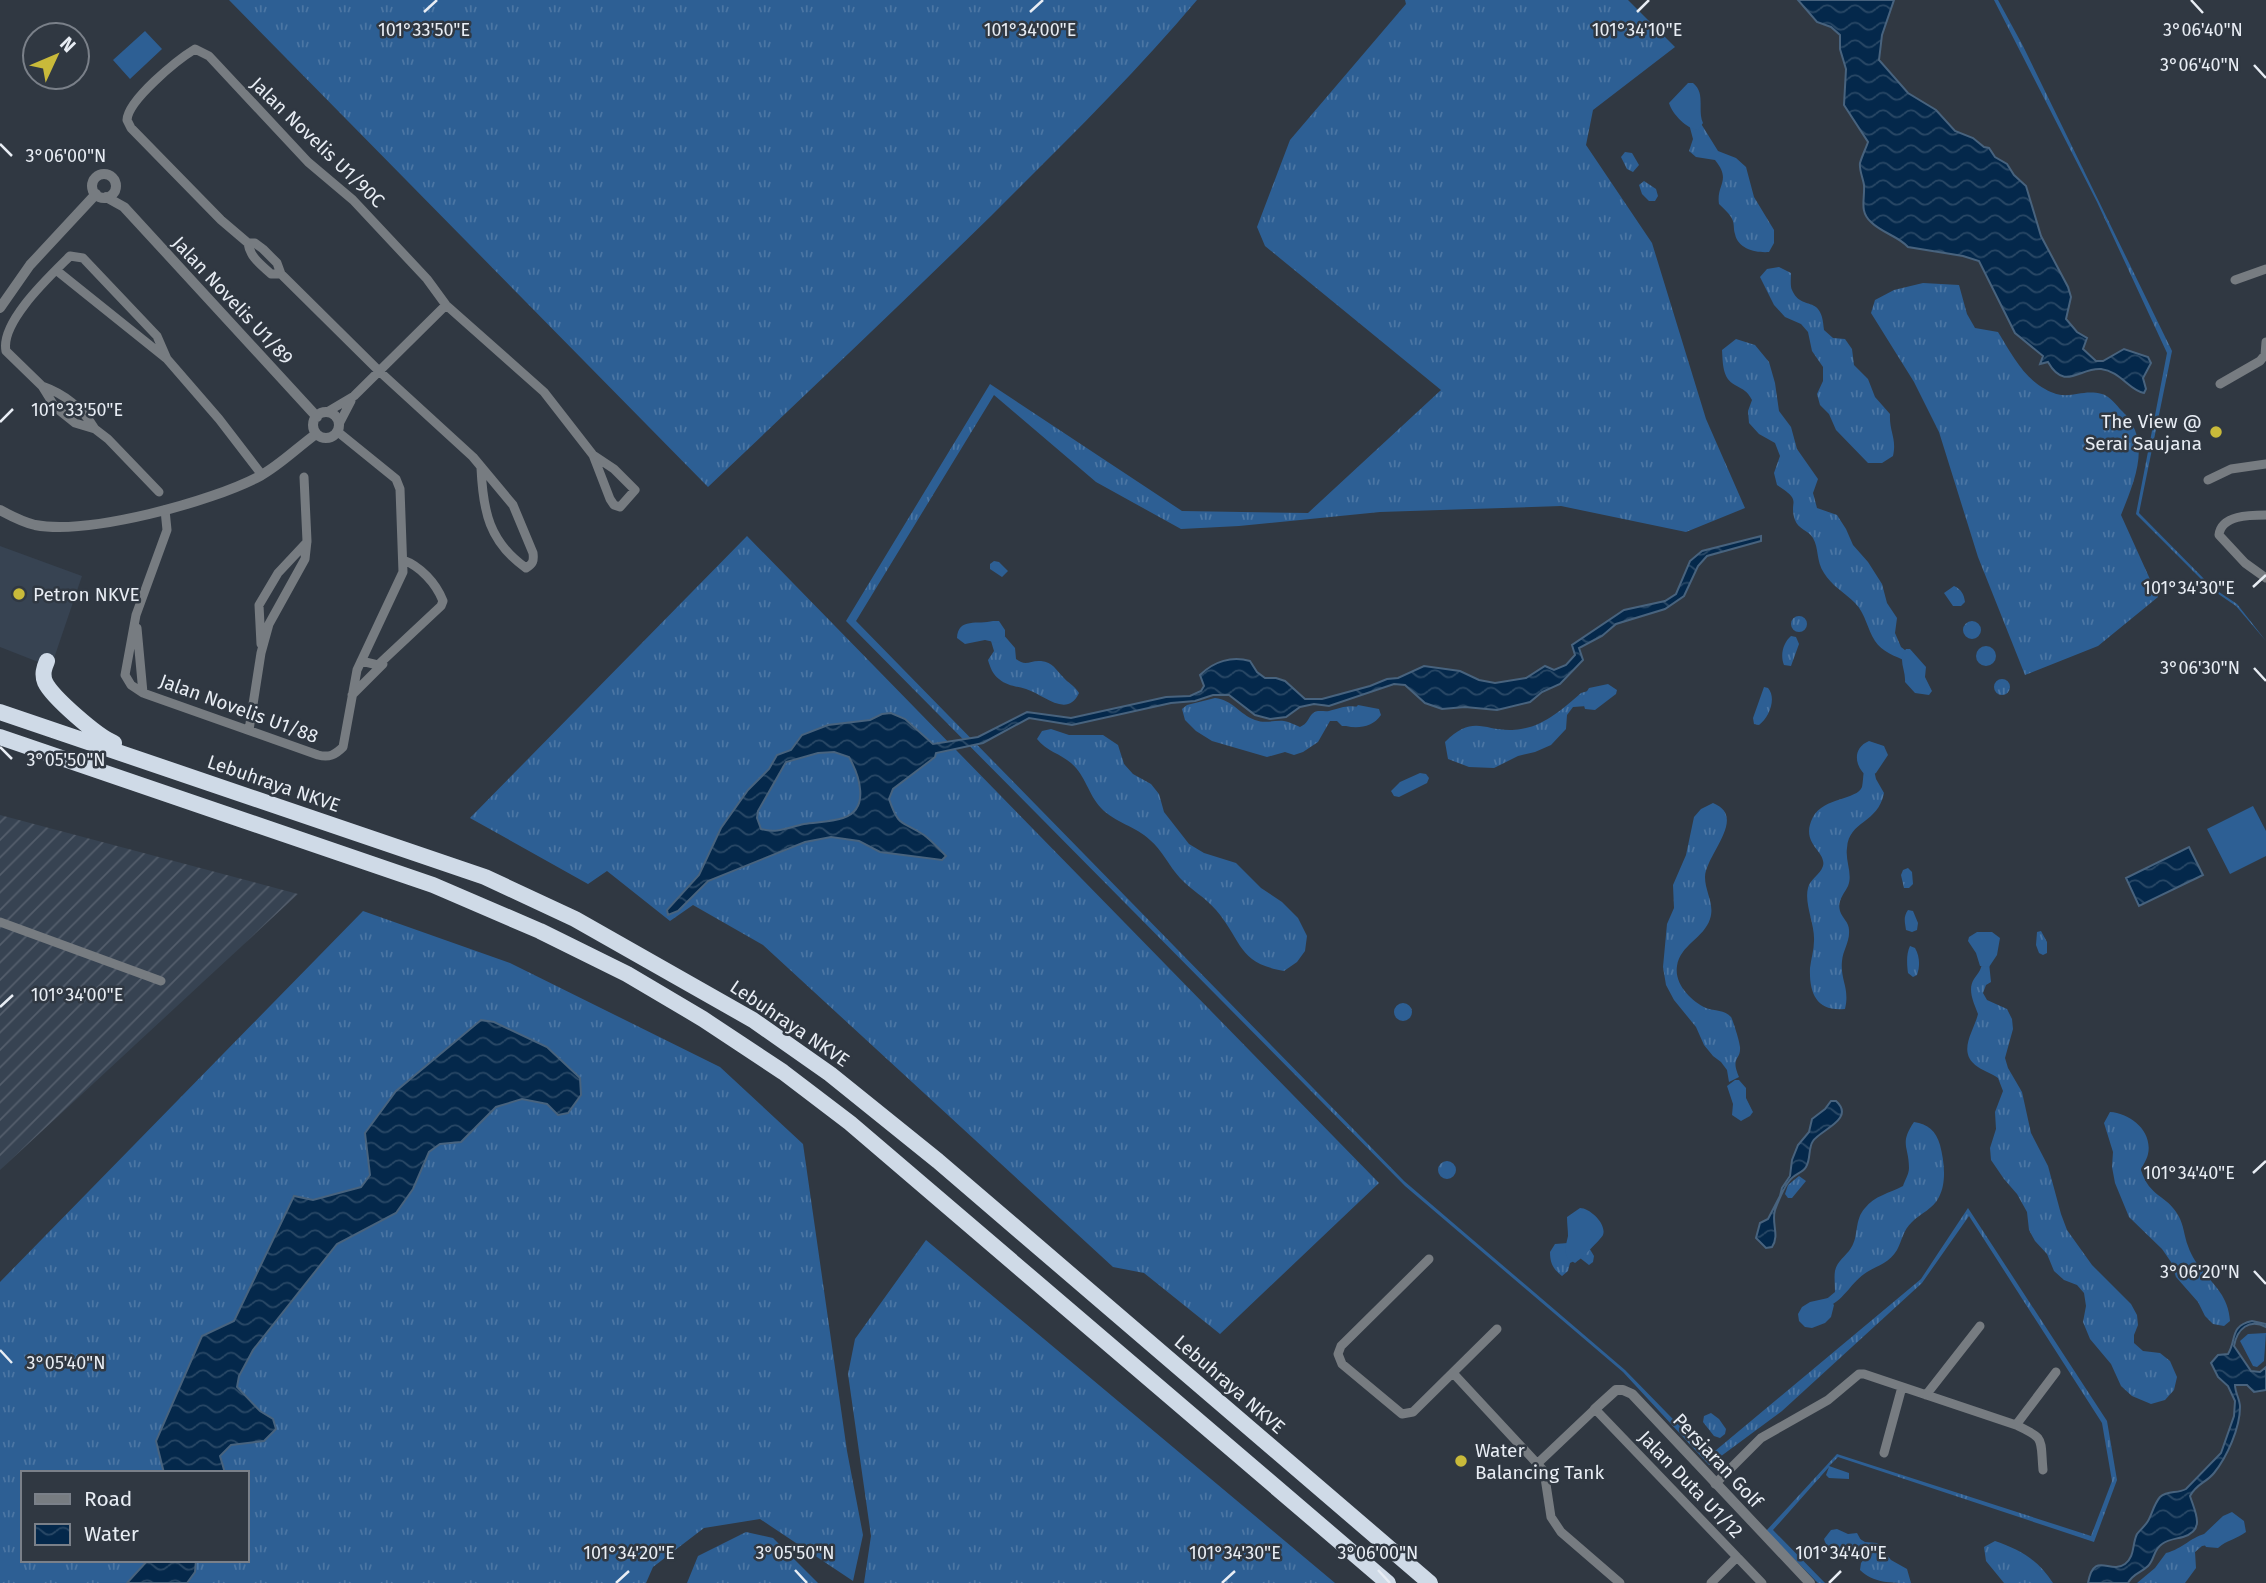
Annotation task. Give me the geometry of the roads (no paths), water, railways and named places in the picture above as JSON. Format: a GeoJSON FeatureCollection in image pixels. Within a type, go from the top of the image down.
{"type":"FeatureCollection","features":[{"type":"Feature","properties":{"kind":"highway"},"geometry":{"type":"LineString","coordinates":[[47,660],[43,673],[46,684],[96,733],[187,775]]}},
{"type":"Feature","properties":{"kind":"highway","name":"Lebuhraya NKVE"},"geometry":{"type":"LineString","coordinates":[[0,712],[485,877],[528,895],[654,962],[752,1020],[839,1082],[938,1161],[1430,1583]]}},
{"type":"Feature","properties":{"kind":"highway"},"geometry":{"type":"LineString","coordinates":[[0,737],[433,885],[540,931],[661,994],[783,1072],[850,1123],[1388,1583]]}},
{"type":"Feature","properties":{"kind":"street","name":"Jalan Novelis U1/90C"},"geometry":{"type":"LineString","coordinates":[[379,372],[281,274],[277,262],[255,243],[247,243],[221,220],[131,128],[127,114],[132,105],[183,57],[195,50],[202,51],[308,162],[353,200],[427,279],[446,305]]}},
{"type":"Feature","properties":{"kind":"street"},"geometry":{"type":"LineString","coordinates":[[0,308],[30,265],[101,195],[112,194],[116,188],[115,180],[110,175],[99,175],[93,184],[101,195]]}},
{"type":"Feature","properties":{"kind":"street","name":"Jalan Novelis U1/89"},"geometry":{"type":"LineString","coordinates":[[116,188],[124,207]]}},
{"type":"Feature","properties":{"kind":"street","name":"Jalan Novelis U1/89"},"geometry":{"type":"LineString","coordinates":[[101,195],[124,207],[322,414]]}},
{"type":"Feature","properties":{"kind":"street"},"geometry":{"type":"LineString","coordinates":[[95,429],[75,423],[55,407],[42,386],[6,351],[6,337],[24,306],[70,257],[83,258],[142,319],[157,336],[167,359]]}},
{"type":"Feature","properties":{"kind":"street"},"geometry":{"type":"LineString","coordinates":[[2235,280],[2266,269]]}},
{"type":"Feature","properties":{"kind":"street"},"geometry":{"type":"LineString","coordinates":[[57,270],[167,359],[219,419],[262,475]]}},
{"type":"Feature","properties":{"kind":"street"},"geometry":{"type":"LineString","coordinates":[[316,434],[314,422],[322,414],[354,396],[446,305],[544,392],[593,456],[610,499],[614,505],[620,507],[635,490],[614,469],[593,456]]}},
{"type":"Feature","properties":{"kind":"street"},"geometry":{"type":"LineString","coordinates":[[131,329],[137,327],[142,319]]}},
{"type":"Feature","properties":{"kind":"street"},"geometry":{"type":"LineString","coordinates":[[2220,384],[2260,361],[2265,355],[2266,342]]}},
{"type":"Feature","properties":{"kind":"street"},"geometry":{"type":"LineString","coordinates":[[379,372],[473,457],[513,505],[533,553],[534,559],[526,568],[515,560],[488,523],[481,468]]}},
{"type":"Feature","properties":{"kind":"street"},"geometry":{"type":"LineString","coordinates":[[42,386],[59,392],[85,413],[95,429],[159,492]]}},
{"type":"Feature","properties":{"kind":"street"},"geometry":{"type":"LineString","coordinates":[[316,434],[327,439],[339,428],[354,396]]}},
{"type":"Feature","properties":{"kind":"street"},"geometry":{"type":"LineString","coordinates":[[322,414],[337,418],[339,428]]}},
{"type":"Feature","properties":{"kind":"street","name":"Jalan Novelis U1/88"},"geometry":{"type":"LineString","coordinates":[[165,510],[167,530],[136,615],[125,675],[131,685],[143,692],[326,757],[336,754],[343,747],[357,670],[403,572],[400,489],[396,479],[339,428]]}},
{"type":"Feature","properties":{"kind":"street"},"geometry":{"type":"LineString","coordinates":[[0,510],[34,525],[62,526],[165,510],[223,493],[262,475],[316,434]]}},
{"type":"Feature","properties":{"kind":"street"},"geometry":{"type":"LineString","coordinates":[[2208,480],[2231,469],[2266,464]]}},
{"type":"Feature","properties":{"kind":"street"},"geometry":{"type":"LineString","coordinates":[[249,730],[261,653],[269,624],[305,559],[307,541],[304,477]]}},
{"type":"Feature","properties":{"kind":"street"},"geometry":{"type":"LineString","coordinates":[[2266,515],[2248,515],[2226,522],[2220,528],[2219,536],[2245,563],[2266,578]]}},
{"type":"Feature","properties":{"kind":"street"},"geometry":{"type":"LineString","coordinates":[[261,653],[259,605],[278,573],[307,541]]}},
{"type":"Feature","properties":{"kind":"street"},"geometry":{"type":"LineString","coordinates":[[361,661],[378,666],[441,606],[443,601],[440,594],[417,565],[403,560]]}},
{"type":"Feature","properties":{"kind":"street","name":"Jalan Novelis U1/88"},"geometry":{"type":"LineString","coordinates":[[136,615],[143,692]]}},
{"type":"Feature","properties":{"kind":"street"},"geometry":{"type":"LineString","coordinates":[[352,695],[377,673],[386,660]]}},
{"type":"Feature","properties":{"kind":"street"},"geometry":{"type":"LineString","coordinates":[[0,922],[161,981]]}},
{"type":"Feature","properties":{"kind":"street"},"geometry":{"type":"LineString","coordinates":[[1429,1259],[1341,1346],[1338,1354],[1342,1364],[1402,1414],[1413,1412],[1497,1329]]}},
{"type":"Feature","properties":{"kind":"street"},"geometry":{"type":"LineString","coordinates":[[1926,1395],[1980,1326]]}},
{"type":"Feature","properties":{"kind":"street"},"geometry":{"type":"LineString","coordinates":[[2016,1425],[2056,1372]]}},
{"type":"Feature","properties":{"kind":"street"},"geometry":{"type":"LineString","coordinates":[[1453,1373],[1538,1463],[1547,1479],[1551,1517],[1561,1532],[1620,1583]]}},
{"type":"Feature","properties":{"kind":"street"},"geometry":{"type":"LineString","coordinates":[[1716,1484],[1761,1438],[1828,1400],[1859,1374],[2016,1425],[2037,1435],[2040,1440],[2043,1470]]}},
{"type":"Feature","properties":{"kind":"street"},"geometry":{"type":"LineString","coordinates":[[1884,1453],[1902,1387]]}},
{"type":"Feature","properties":{"kind":"street","name":"Persiaran Golf"},"geometry":{"type":"LineString","coordinates":[[1595,1409],[1616,1390],[1632,1394],[1810,1583]]}},
{"type":"Feature","properties":{"kind":"street"},"geometry":{"type":"LineString","coordinates":[[1538,1463],[1595,1409]]}},
{"type":"Feature","properties":{"kind":"street","name":"Jalan Duta U1/12"},"geometry":{"type":"LineString","coordinates":[[1595,1409],[1762,1583]]}},
{"type":"Feature","properties":{"kind":"street"},"geometry":{"type":"LineString","coordinates":[[1711,1583],[1737,1557]]}},
{"type":"Feature","properties":{"kind":"water"},"geometry":{"type":"Polygon","coordinates":[[[1798,0],[1894,0],[1882,35],[1879,60],[1908,93],[1936,110],[1955,131],[1989,148],[2026,186],[2041,236],[2068,287],[2071,297],[2066,319],[2077,332],[2087,338],[2083,349],[2096,361],[2103,361],[2124,349],[2148,357],[2151,363],[2143,378],[2146,389],[2144,393],[2101,369],[2067,377],[2054,371],[2048,362],[2040,364],[2043,356],[2015,333],[1979,261],[1908,247],[1867,218],[1860,166],[1868,142],[1844,105],[1846,69],[1840,49],[1840,35],[1831,27],[1817,22],[1798,0]]]}},
{"type":"Feature","properties":{"kind":"water"},"geometry":{"type":"Polygon","coordinates":[[[1761,536],[1761,541],[1707,556],[1698,566],[1684,596],[1665,609],[1616,624],[1602,636],[1579,648],[1583,660],[1560,684],[1542,692],[1530,702],[1497,710],[1465,707],[1442,709],[1425,703],[1405,685],[1394,684],[1329,706],[1314,704],[1300,707],[1286,717],[1270,719],[1255,715],[1229,695],[1213,695],[1195,701],[1171,703],[1072,725],[1029,718],[983,743],[936,753],[935,757],[893,789],[889,799],[895,815],[905,825],[933,842],[946,856],[942,860],[880,852],[859,841],[831,837],[805,842],[708,881],[678,911],[668,915],[667,910],[699,875],[721,828],[748,790],[769,769],[777,755],[791,750],[802,735],[828,725],[870,720],[891,713],[905,719],[933,744],[978,737],[1027,712],[1071,718],[1166,697],[1190,696],[1201,691],[1204,686],[1200,675],[1217,663],[1230,660],[1250,661],[1265,678],[1285,681],[1305,699],[1322,699],[1370,686],[1398,678],[1424,666],[1460,671],[1479,680],[1495,683],[1526,678],[1545,666],[1554,670],[1566,665],[1575,655],[1572,645],[1624,610],[1665,601],[1676,594],[1690,561],[1702,551],[1761,536]],[[834,752],[818,753],[786,762],[758,811],[757,818],[761,829],[778,830],[852,814],[860,799],[860,791],[849,757],[834,752]]]}},
{"type":"Feature","properties":{"kind":"water"},"geometry":{"type":"Polygon","coordinates":[[[2189,847],[2203,875],[2139,906],[2126,878],[2189,847]]]}},
{"type":"Feature","properties":{"kind":"water"},"geometry":{"type":"Polygon","coordinates":[[[481,1020],[494,1022],[547,1047],[580,1078],[581,1095],[568,1113],[558,1115],[547,1104],[522,1099],[496,1107],[461,1142],[440,1144],[429,1152],[413,1189],[396,1213],[337,1244],[253,1350],[239,1376],[237,1387],[260,1411],[273,1419],[276,1429],[264,1441],[231,1445],[220,1456],[224,1471],[164,1471],[156,1441],[202,1336],[234,1321],[294,1196],[313,1200],[361,1187],[370,1175],[365,1133],[396,1091],[481,1020]]]}},
{"type":"Feature","properties":{"kind":"water"},"geometry":{"type":"Polygon","coordinates":[[[1831,1101],[1836,1101],[1842,1113],[1835,1124],[1813,1141],[1806,1167],[1790,1180],[1785,1188],[1774,1215],[1774,1242],[1772,1247],[1766,1248],[1756,1238],[1760,1223],[1768,1219],[1790,1176],[1792,1160],[1798,1145],[1809,1132],[1812,1119],[1831,1101]]]}},
{"type":"Feature","properties":{"kind":"water"},"geometry":{"type":"Polygon","coordinates":[[[2252,1321],[2266,1324],[2266,1327],[2254,1324],[2245,1327],[2234,1346],[2251,1371],[2260,1372],[2266,1367],[2266,1390],[2254,1392],[2247,1385],[2235,1385],[2240,1407],[2238,1424],[2224,1459],[2214,1473],[2190,1496],[2197,1520],[2194,1530],[2162,1544],[2148,1566],[2128,1583],[2088,1583],[2091,1573],[2098,1565],[2119,1567],[2125,1564],[2132,1554],[2137,1534],[2148,1521],[2160,1497],[2186,1489],[2221,1453],[2234,1416],[2235,1401],[2211,1363],[2218,1355],[2228,1354],[2237,1330],[2252,1321]]]}},
{"type":"Feature","properties":{"kind":"water"},"geometry":{"type":"Polygon","coordinates":[[[146,1562],[196,1562],[195,1572],[187,1583],[127,1583],[146,1562]]]}},
{"type":"Feature","properties":{"kind":"place","name":"The View @ Serai Saujana"},"geometry":{"type":"Point","coordinates":[2216,432]}},
{"type":"Feature","properties":{"kind":"place","name":"Petron NKVE"},"geometry":{"type":"Point","coordinates":[19,594]}},
{"type":"Feature","properties":{"kind":"place","name":"Water Balancing Tank"},"geometry":{"type":"Point","coordinates":[1461,1461]}}]}
